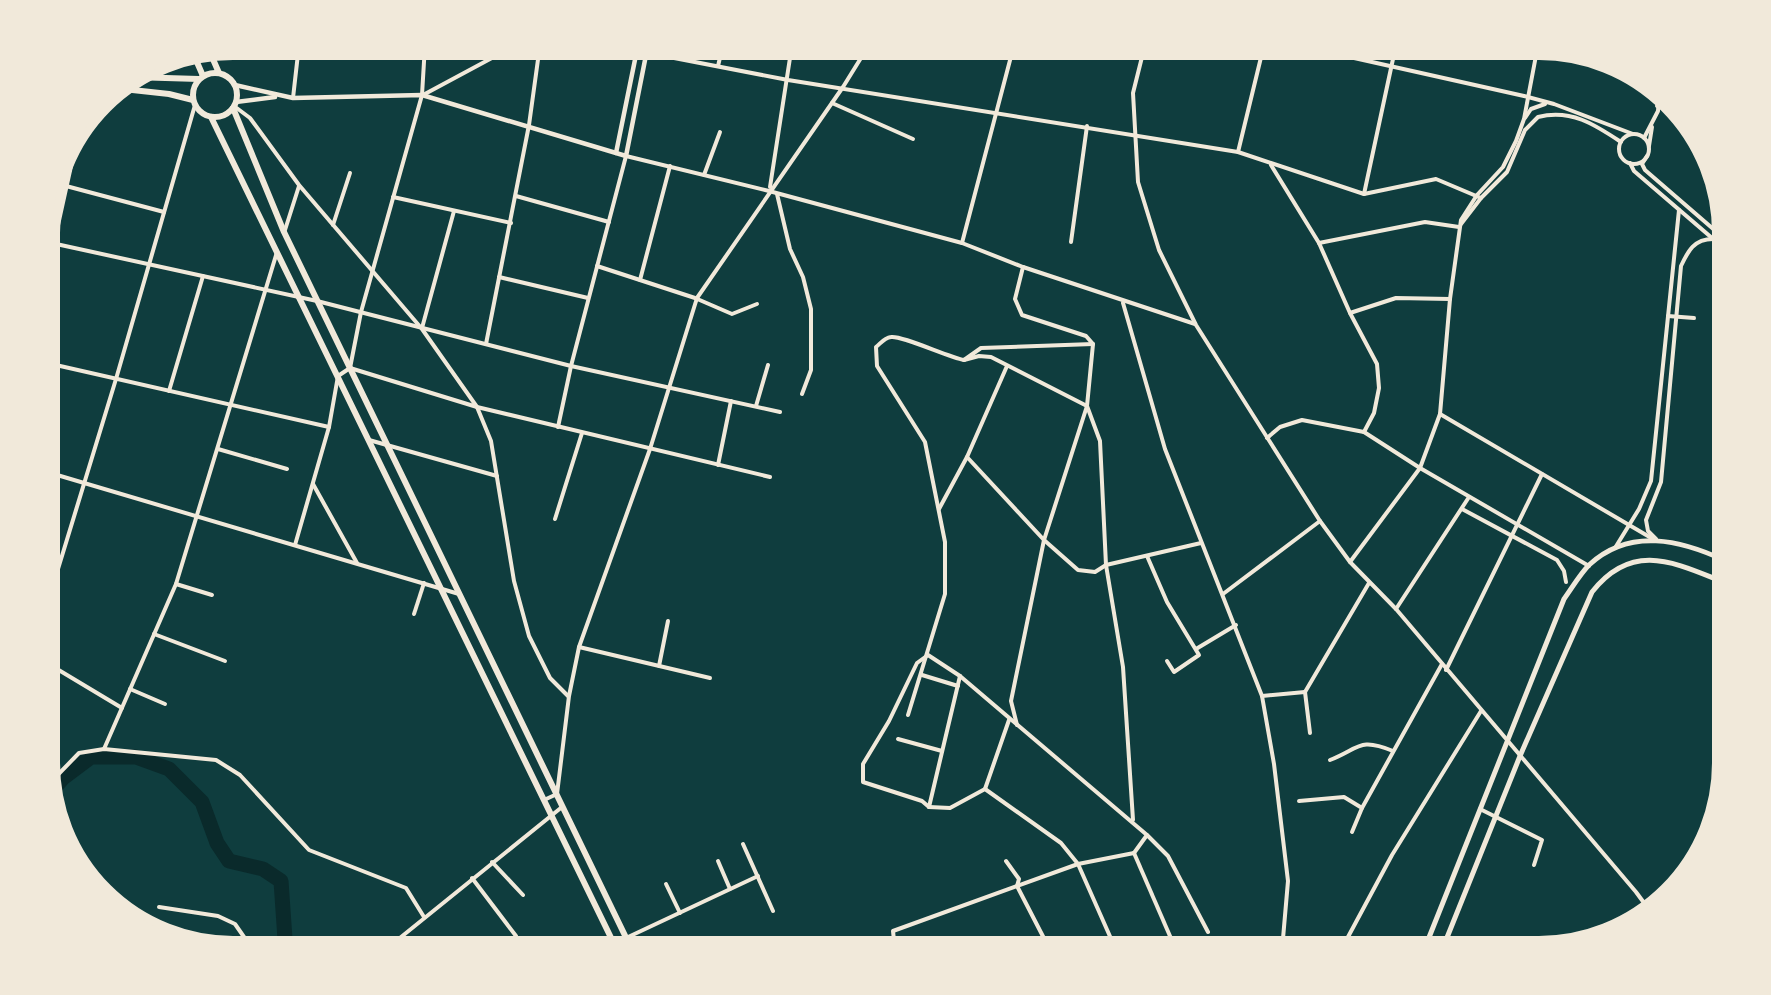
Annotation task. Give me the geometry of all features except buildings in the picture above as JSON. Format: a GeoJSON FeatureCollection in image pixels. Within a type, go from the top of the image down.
{"type":"FeatureCollection","features":[{"type":"Feature","properties":{"kind":"main road"},"geometry":{"type":"LineString","coordinates":[[211,57],[219,73]]}},
{"type":"Feature","properties":{"kind":"main road"},"geometry":{"type":"LineString","coordinates":[[195,60],[201,78],[192,93],[199,111],[211,117],[223,115],[234,105]]}},
{"type":"Feature","properties":{"kind":"main road"},"geometry":{"type":"LineString","coordinates":[[148,77],[201,78],[219,73],[225,75],[235,85],[234,105],[284,232],[627,938]]}},
{"type":"Feature","properties":{"kind":"main road"},"geometry":{"type":"LineString","coordinates":[[129,90],[169,94],[194,103]]}},
{"type":"Feature","properties":{"kind":"main road"},"geometry":{"type":"LineString","coordinates":[[211,117],[612,940]]}},
{"type":"Feature","properties":{"kind":"main road"},"geometry":{"type":"LineString","coordinates":[[1428,939],[1564,599],[1589,566],[1615,548],[1655,539],[1670,540],[1715,556]]}},
{"type":"Feature","properties":{"kind":"main road"},"geometry":{"type":"LineString","coordinates":[[1446,939],[1520,756],[1583,610],[1605,576],[1629,562],[1647,559],[1674,562],[1715,579]]}},
{"type":"Feature","properties":{"kind":"main road"},"geometry":{"type":"LineString","coordinates":[[570,852],[582,846]]}},
{"type":"Feature","properties":{"kind":"street"},"geometry":{"type":"LineString","coordinates":[[292,98],[298,56]]}},
{"type":"Feature","properties":{"kind":"street"},"geometry":{"type":"LineString","coordinates":[[295,545],[329,426],[338,376],[350,368],[361,312],[422,95],[424,56]]}},
{"type":"Feature","properties":{"kind":"street"},"geometry":{"type":"LineString","coordinates":[[422,95],[495,56]]}},
{"type":"Feature","properties":{"kind":"street"},"geometry":{"type":"LineString","coordinates":[[486,344],[529,125],[538,56]]}},
{"type":"Feature","properties":{"kind":"street"},"geometry":{"type":"LineString","coordinates":[[616,153],[635,56]]}},
{"type":"Feature","properties":{"kind":"street"},"geometry":{"type":"LineString","coordinates":[[558,427],[588,298],[626,156],[645,56]]}},
{"type":"Feature","properties":{"kind":"street"},"geometry":{"type":"LineString","coordinates":[[663,56],[996,115],[1087,126],[1238,152],[1270,165],[1364,194],[1436,179],[1479,197]]}},
{"type":"Feature","properties":{"kind":"street"},"geometry":{"type":"LineString","coordinates":[[718,66],[720,56]]}},
{"type":"Feature","properties":{"kind":"street"},"geometry":{"type":"LineString","coordinates":[[769,191],[791,56]]}},
{"type":"Feature","properties":{"kind":"street"},"geometry":{"type":"LineString","coordinates":[[544,800],[557,794],[569,696],[579,647],[650,449],[697,298],[862,56]]}},
{"type":"Feature","properties":{"kind":"street"},"geometry":{"type":"LineString","coordinates":[[962,243],[1011,56]]}},
{"type":"Feature","properties":{"kind":"street"},"geometry":{"type":"LineString","coordinates":[[1142,56],[1133,93],[1138,182],[1159,250],[1196,325],[1320,521],[1350,562],[1396,609],[1644,904]]}},
{"type":"Feature","properties":{"kind":"street"},"geometry":{"type":"LineString","coordinates":[[1238,152],[1261,56]]}},
{"type":"Feature","properties":{"kind":"street"},"geometry":{"type":"LineString","coordinates":[[1349,56],[1554,104],[1644,138],[1648,146]]}},
{"type":"Feature","properties":{"kind":"street"},"geometry":{"type":"LineString","coordinates":[[1364,194],[1394,56]]}},
{"type":"Feature","properties":{"kind":"street"},"geometry":{"type":"LineString","coordinates":[[1524,119],[1536,56]]}},
{"type":"Feature","properties":{"kind":"street"},"geometry":{"type":"LineString","coordinates":[[235,85],[277,97],[292,98],[422,95],[529,125],[626,156],[777,193],[962,243],[1122,302],[1196,325]]}},
{"type":"Feature","properties":{"kind":"street"},"geometry":{"type":"LineString","coordinates":[[234,105],[277,97]]}},
{"type":"Feature","properties":{"kind":"street"},"geometry":{"type":"LineString","coordinates":[[1658,102],[1647,156],[1642,164],[1715,230]]}},
{"type":"Feature","properties":{"kind":"street"},"geometry":{"type":"LineString","coordinates":[[56,571],[116,379],[194,103]]}},
{"type":"Feature","properties":{"kind":"street"},"geometry":{"type":"LineString","coordinates":[[832,103],[913,139]]}},
{"type":"Feature","properties":{"kind":"street"},"geometry":{"type":"LineString","coordinates":[[1350,562],[1420,468],[1440,414],[1459,227],[1503,167],[1524,119],[1531,109],[1542,104],[1554,104]]}},
{"type":"Feature","properties":{"kind":"street"},"geometry":{"type":"LineString","coordinates":[[234,105],[250,118],[299,185],[422,329],[477,407],[491,441],[514,581],[529,636],[550,678],[569,696]]}},
{"type":"Feature","properties":{"kind":"street"},"geometry":{"type":"LineString","coordinates":[[1657,106],[1665,108]]}},
{"type":"Feature","properties":{"kind":"street"},"geometry":{"type":"LineString","coordinates":[[1479,197],[1507,172],[1525,130],[1538,117],[1567,114],[1584,120],[1621,142]]}},
{"type":"Feature","properties":{"kind":"street"},"geometry":{"type":"LineString","coordinates":[[1644,138],[1653,123]]}},
{"type":"Feature","properties":{"kind":"street"},"geometry":{"type":"LineString","coordinates":[[1071,242],[1087,126]]}},
{"type":"Feature","properties":{"kind":"street"},"geometry":{"type":"LineString","coordinates":[[704,175],[720,132]]}},
{"type":"Feature","properties":{"kind":"street"},"geometry":{"type":"LineString","coordinates":[[1621,142],[1633,134]]}},
{"type":"Feature","properties":{"kind":"street"},"geometry":{"type":"LineString","coordinates":[[1621,142],[1622,157],[1630,163],[1634,171],[1713,239]]}},
{"type":"Feature","properties":{"kind":"street"},"geometry":{"type":"LineString","coordinates":[[1630,163],[1638,163],[1647,156]]}},
{"type":"Feature","properties":{"kind":"street"},"geometry":{"type":"LineString","coordinates":[[56,233],[72,159]]}},
{"type":"Feature","properties":{"kind":"street"},"geometry":{"type":"LineString","coordinates":[[1270,165],[1319,243],[1350,313],[1377,364],[1379,388],[1374,413],[1364,432]]}},
{"type":"Feature","properties":{"kind":"street"},"geometry":{"type":"LineString","coordinates":[[640,280],[670,166]]}},
{"type":"Feature","properties":{"kind":"street"},"geometry":{"type":"LineString","coordinates":[[333,226],[350,173]]}},
{"type":"Feature","properties":{"kind":"street"},"geometry":{"type":"LineString","coordinates":[[284,232],[299,185]]}},
{"type":"Feature","properties":{"kind":"street"},"geometry":{"type":"LineString","coordinates":[[65,186],[164,212]]}},
{"type":"Feature","properties":{"kind":"street"},"geometry":{"type":"LineString","coordinates":[[777,193],[790,249],[803,277],[811,309],[811,370],[802,394]]}},
{"type":"Feature","properties":{"kind":"street"},"geometry":{"type":"LineString","coordinates":[[516,196],[609,222]]}},
{"type":"Feature","properties":{"kind":"street"},"geometry":{"type":"LineString","coordinates":[[393,197],[510,224]]}},
{"type":"Feature","properties":{"kind":"street"},"geometry":{"type":"LineString","coordinates":[[1615,548],[1647,493],[1651,481],[1679,210]]}},
{"type":"Feature","properties":{"kind":"street"},"geometry":{"type":"LineString","coordinates":[[422,329],[454,211]]}},
{"type":"Feature","properties":{"kind":"street"},"geometry":{"type":"LineString","coordinates":[[1319,243],[1425,222],[1459,227]]}},
{"type":"Feature","properties":{"kind":"street"},"geometry":{"type":"LineString","coordinates":[[1655,539],[1648,531],[1646,520],[1661,482],[1681,267],[1693,245],[1703,239],[1713,239]]}},
{"type":"Feature","properties":{"kind":"street"},"geometry":{"type":"LineString","coordinates":[[56,243],[317,301],[571,366],[780,412]]}},
{"type":"Feature","properties":{"kind":"street"},"geometry":{"type":"LineString","coordinates":[[104,749],[176,584],[277,250]]}},
{"type":"Feature","properties":{"kind":"street"},"geometry":{"type":"LineString","coordinates":[[597,266],[697,298],[732,314],[757,304]]}},
{"type":"Feature","properties":{"kind":"street"},"geometry":{"type":"LineString","coordinates":[[1017,727],[1011,701],[1044,540],[1087,406],[1093,344],[1086,336],[1022,315],[1015,299],[1023,267]]}},
{"type":"Feature","properties":{"kind":"street"},"geometry":{"type":"LineString","coordinates":[[169,391],[203,276]]}},
{"type":"Feature","properties":{"kind":"street"},"geometry":{"type":"LineString","coordinates":[[498,277],[588,298]]}},
{"type":"Feature","properties":{"kind":"street"},"geometry":{"type":"LineString","coordinates":[[1350,313],[1396,298],[1450,299]]}},
{"type":"Feature","properties":{"kind":"street"},"geometry":{"type":"LineString","coordinates":[[1122,302],[1165,449],[1262,696],[1274,764],[1288,881],[1283,939]]}},
{"type":"Feature","properties":{"kind":"street"},"geometry":{"type":"LineString","coordinates":[[1668,316],[1694,318]]}},
{"type":"Feature","properties":{"kind":"street"},"geometry":{"type":"LineString","coordinates":[[908,715],[945,594],[945,542],[925,442],[877,366],[876,347],[884,339],[894,336],[945,356],[964,360],[980,356],[991,357],[1087,406],[1100,441],[1106,565],[1124,667],[1133,820]]}},
{"type":"Feature","properties":{"kind":"street"},"geometry":{"type":"LineString","coordinates":[[964,360],[981,348],[1093,344]]}},
{"type":"Feature","properties":{"kind":"street"},"geometry":{"type":"LineString","coordinates":[[756,406],[768,364]]}},
{"type":"Feature","properties":{"kind":"street"},"geometry":{"type":"LineString","coordinates":[[56,365],[329,426]]}},
{"type":"Feature","properties":{"kind":"street"},"geometry":{"type":"LineString","coordinates":[[939,510],[1007,366]]}},
{"type":"Feature","properties":{"kind":"street"},"geometry":{"type":"LineString","coordinates":[[350,368],[477,407],[770,477]]}},
{"type":"Feature","properties":{"kind":"street"},"geometry":{"type":"LineString","coordinates":[[718,465],[731,401]]}},
{"type":"Feature","properties":{"kind":"street"},"geometry":{"type":"LineString","coordinates":[[1440,414],[1655,539]]}},
{"type":"Feature","properties":{"kind":"street"},"geometry":{"type":"LineString","coordinates":[[1267,438],[1280,427],[1302,420],[1364,432],[1420,468],[1589,566]]}},
{"type":"Feature","properties":{"kind":"street"},"geometry":{"type":"LineString","coordinates":[[555,519],[582,433]]}},
{"type":"Feature","properties":{"kind":"street"},"geometry":{"type":"LineString","coordinates":[[369,440],[497,476]]}},
{"type":"Feature","properties":{"kind":"street"},"geometry":{"type":"LineString","coordinates":[[218,449],[287,469]]}},
{"type":"Feature","properties":{"kind":"street"},"geometry":{"type":"LineString","coordinates":[[966,457],[1044,540],[1078,570],[1095,572],[1106,565],[1201,543]]}},
{"type":"Feature","properties":{"kind":"street"},"geometry":{"type":"LineString","coordinates":[[56,474],[460,594]]}},
{"type":"Feature","properties":{"kind":"street"},"geometry":{"type":"LineString","coordinates":[[1446,670],[1542,474]]}},
{"type":"Feature","properties":{"kind":"street"},"geometry":{"type":"LineString","coordinates":[[1651,481],[1661,482]]}},
{"type":"Feature","properties":{"kind":"street"},"geometry":{"type":"LineString","coordinates":[[313,484],[357,563]]}},
{"type":"Feature","properties":{"kind":"street"},"geometry":{"type":"LineString","coordinates":[[1396,609],[1469,496]]}},
{"type":"Feature","properties":{"kind":"street"},"geometry":{"type":"LineString","coordinates":[[1462,509],[1513,534],[1557,560],[1564,571],[1566,582]]}},
{"type":"Feature","properties":{"kind":"street"},"geometry":{"type":"LineString","coordinates":[[1223,594],[1320,521]]}},
{"type":"Feature","properties":{"kind":"street"},"geometry":{"type":"LineString","coordinates":[[1147,556],[1167,602],[1199,655],[1174,672],[1167,661]]}},
{"type":"Feature","properties":{"kind":"street"},"geometry":{"type":"LineString","coordinates":[[414,614],[424,583]]}},
{"type":"Feature","properties":{"kind":"street"},"geometry":{"type":"LineString","coordinates":[[1310,733],[1305,692],[1369,583]]}},
{"type":"Feature","properties":{"kind":"street"},"geometry":{"type":"LineString","coordinates":[[176,584],[212,595]]}},
{"type":"Feature","properties":{"kind":"street"},"geometry":{"type":"LineString","coordinates":[[659,666],[668,621]]}},
{"type":"Feature","properties":{"kind":"street"},"geometry":{"type":"LineString","coordinates":[[1196,649],[1236,625]]}},
{"type":"Feature","properties":{"kind":"street"},"geometry":{"type":"LineString","coordinates":[[154,634],[225,661]]}},
{"type":"Feature","properties":{"kind":"street"},"geometry":{"type":"LineString","coordinates":[[579,647],[710,678]]}},
{"type":"Feature","properties":{"kind":"street"},"geometry":{"type":"LineString","coordinates":[[928,655],[960,676],[1017,727],[1133,820],[1168,856],[1208,932]]}},
{"type":"Feature","properties":{"kind":"street"},"geometry":{"type":"LineString","coordinates":[[928,655],[917,663],[889,722],[862,764],[863,782],[922,801],[929,807],[950,808],[985,789],[1009,720]]}},
{"type":"Feature","properties":{"kind":"street"},"geometry":{"type":"LineString","coordinates":[[1352,832],[1362,808],[1442,664]]}},
{"type":"Feature","properties":{"kind":"street"},"geometry":{"type":"LineString","coordinates":[[56,669],[122,708]]}},
{"type":"Feature","properties":{"kind":"street"},"geometry":{"type":"LineString","coordinates":[[922,675],[958,686]]}},
{"type":"Feature","properties":{"kind":"street"},"geometry":{"type":"LineString","coordinates":[[929,807],[960,676]]}},
{"type":"Feature","properties":{"kind":"street"},"geometry":{"type":"LineString","coordinates":[[130,689],[165,704]]}},
{"type":"Feature","properties":{"kind":"street"},"geometry":{"type":"LineString","coordinates":[[1262,696],[1305,692]]}},
{"type":"Feature","properties":{"kind":"street"},"geometry":{"type":"LineString","coordinates":[[1347,939],[1392,855],[1481,711]]}},
{"type":"Feature","properties":{"kind":"street"},"geometry":{"type":"LineString","coordinates":[[898,739],[942,751]]}},
{"type":"Feature","properties":{"kind":"street"},"geometry":{"type":"LineString","coordinates":[[1330,760],[1360,744],[1372,742],[1393,751]]}},
{"type":"Feature","properties":{"kind":"street"},"geometry":{"type":"LineString","coordinates":[[57,775],[79,753],[104,749],[216,760],[240,775],[309,850],[406,888],[424,917]]}},
{"type":"Feature","properties":{"kind":"street"},"geometry":{"type":"LineString","coordinates":[[985,789],[1061,843],[1078,864],[1111,939]]}},
{"type":"Feature","properties":{"kind":"street"},"geometry":{"type":"LineString","coordinates":[[1299,801],[1344,797],[1362,808]]}},
{"type":"Feature","properties":{"kind":"street"},"geometry":{"type":"LineString","coordinates":[[397,940],[562,807]]}},
{"type":"Feature","properties":{"kind":"street"},"geometry":{"type":"LineString","coordinates":[[1479,809],[1542,840],[1534,865]]}},
{"type":"Feature","properties":{"kind":"street"},"geometry":{"type":"LineString","coordinates":[[894,939],[893,931],[1078,864],[1134,853],[1147,835]]}},
{"type":"Feature","properties":{"kind":"street"},"geometry":{"type":"LineString","coordinates":[[743,844],[773,911]]}},
{"type":"Feature","properties":{"kind":"street"},"geometry":{"type":"LineString","coordinates":[[1134,853],[1171,939]]}},
{"type":"Feature","properties":{"kind":"street"},"geometry":{"type":"LineString","coordinates":[[718,861],[730,889]]}},
{"type":"Feature","properties":{"kind":"street"},"geometry":{"type":"LineString","coordinates":[[1006,861],[1019,879],[1017,886],[1045,939]]}},
{"type":"Feature","properties":{"kind":"street"},"geometry":{"type":"LineString","coordinates":[[492,862],[523,895]]}},
{"type":"Feature","properties":{"kind":"street"},"geometry":{"type":"LineString","coordinates":[[627,938],[758,876]]}},
{"type":"Feature","properties":{"kind":"street"},"geometry":{"type":"LineString","coordinates":[[472,878],[516,936]]}},
{"type":"Feature","properties":{"kind":"street"},"geometry":{"type":"LineString","coordinates":[[666,884],[680,913]]}},
{"type":"Feature","properties":{"kind":"street"},"geometry":{"type":"LineString","coordinates":[[159,907],[218,916],[235,924],[246,940]]}},
{"type":"Feature","properties":{"kind":"waterway"},"geometry":{"type":"LineString","coordinates":[[57,785],[91,757],[136,757],[169,769],[202,802],[217,843],[229,861],[263,869],[281,881],[286,940]]}}]}
